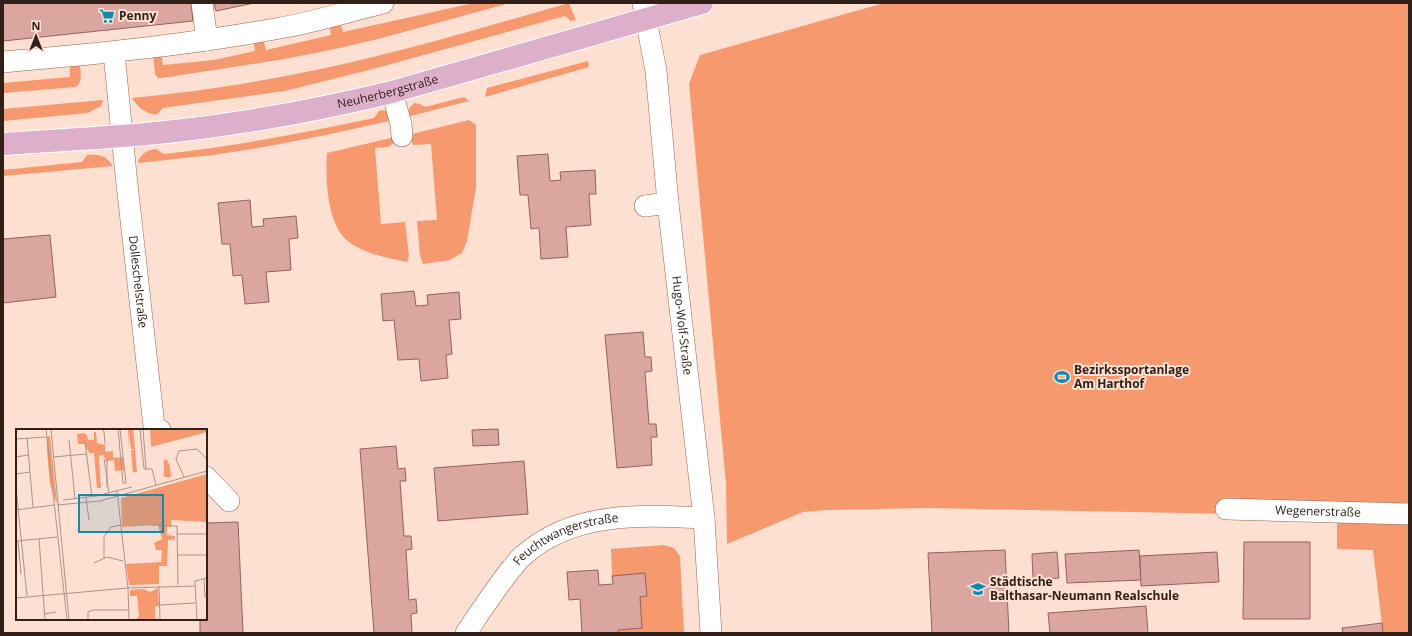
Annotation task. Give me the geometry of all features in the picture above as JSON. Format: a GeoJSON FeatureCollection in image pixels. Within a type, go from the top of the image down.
{"type":"FeatureCollection","features":[{"type":"Feature","properties":{"kind":"main road","name":"Neuherbergstraße"},"geometry":{"type":"LineString","coordinates":[[3,144],[77,138],[123,137],[207,128],[350,102],[392,92],[645,11],[702,3]]}},
{"type":"Feature","properties":{"kind":"street"},"geometry":{"type":"LineString","coordinates":[[202,3],[207,40]]}},
{"type":"Feature","properties":{"kind":"street"},"geometry":{"type":"LineString","coordinates":[[3,62],[114,52],[207,40],[282,28],[383,3]]}},
{"type":"Feature","properties":{"kind":"street","name":"Hugo-Wolf-Straße"},"geometry":{"type":"LineString","coordinates":[[645,11],[656,71],[668,203],[704,518],[712,633]]}},
{"type":"Feature","properties":{"kind":"street"},"geometry":{"type":"LineString","coordinates":[[114,52],[123,137]]}},
{"type":"Feature","properties":{"kind":"street"},"geometry":{"type":"LineString","coordinates":[[392,92],[401,124],[402,136]]}},
{"type":"Feature","properties":{"kind":"street","name":"Dolleschelstraße"},"geometry":{"type":"LineString","coordinates":[[123,137],[126,175],[157,428]]}},
{"type":"Feature","properties":{"kind":"street"},"geometry":{"type":"LineString","coordinates":[[645,206],[668,203]]}},
{"type":"Feature","properties":{"kind":"street"},"geometry":{"type":"LineString","coordinates":[[207,478],[229,501]]}},
{"type":"Feature","properties":{"kind":"street","name":"Wegenerstraße"},"geometry":{"type":"LineString","coordinates":[[1226,509],[1409,514]]}},
{"type":"Feature","properties":{"kind":"street","name":"Feuchtwangerstraße"},"geometry":{"type":"LineString","coordinates":[[466,633],[498,584],[523,555],[542,541],[563,530],[593,520],[614,518],[704,518]]}},
{"type":"Feature","properties":{"kind":"shaded area"},"geometry":{"type":"Polygon","coordinates":[[[474,3],[510,3],[382,38],[285,59],[162,78],[158,78],[155,74],[153,53],[161,51],[163,65],[214,60],[255,51],[253,37],[262,35],[266,50],[331,35],[329,20],[339,18],[343,32],[474,3]]]}},
{"type":"Feature","properties":{"kind":"shaded area"},"geometry":{"type":"Polygon","coordinates":[[[569,3],[576,20],[571,21],[565,16],[373,69],[285,91],[163,108],[156,115],[148,113],[142,109],[132,98],[196,91],[322,69],[431,42],[569,3]]]}},
{"type":"Feature","properties":{"kind":"shaded area","name":"Bezirkssportanlage Am Harthof"},"geometry":{"type":"Polygon","coordinates":[[[884,3],[1409,3],[1409,633],[1383,633],[1373,550],[1337,549],[1337,516],[927,508],[828,510],[803,512],[727,544],[726,484],[689,84],[700,55],[884,3]]]}},
{"type":"Feature","properties":{"kind":"shaded area"},"geometry":{"type":"Polygon","coordinates":[[[79,60],[81,78],[76,87],[3,93],[3,83],[70,77],[70,61],[79,60]]]}},
{"type":"Feature","properties":{"kind":"shaded area"},"geometry":{"type":"Polygon","coordinates":[[[588,61],[589,67],[485,97],[487,88],[588,61]]]}},
{"type":"Feature","properties":{"kind":"shaded area"},"geometry":{"type":"Polygon","coordinates":[[[464,97],[469,101],[407,117],[410,107],[414,103],[425,107],[464,97]]]}},
{"type":"Feature","properties":{"kind":"shaded area"},"geometry":{"type":"Polygon","coordinates":[[[103,100],[101,106],[88,113],[3,121],[3,109],[103,100]]]}},
{"type":"Feature","properties":{"kind":"shaded area"},"geometry":{"type":"Polygon","coordinates":[[[382,110],[389,114],[389,121],[257,148],[213,155],[138,163],[142,155],[147,151],[156,149],[164,154],[269,139],[374,118],[379,111],[382,110]]]}},
{"type":"Feature","properties":{"kind":"shaded area"},"geometry":{"type":"Polygon","coordinates":[[[469,120],[476,125],[476,187],[467,241],[462,253],[450,260],[423,264],[420,256],[417,221],[437,220],[431,144],[413,145],[408,135],[469,120]]]}},
{"type":"Feature","properties":{"kind":"shaded area"},"geometry":{"type":"Polygon","coordinates":[[[395,137],[393,144],[388,147],[375,148],[381,224],[405,222],[409,256],[407,262],[369,253],[349,242],[342,235],[336,225],[327,188],[327,153],[395,137]]]}},
{"type":"Feature","properties":{"kind":"shaded area"},"geometry":{"type":"Polygon","coordinates":[[[87,155],[105,157],[113,166],[3,176],[3,170],[82,162],[87,155]]]}},
{"type":"Feature","properties":{"kind":"shaded area"},"geometry":{"type":"Polygon","coordinates":[[[664,545],[674,548],[680,556],[684,633],[618,633],[618,630],[642,628],[640,597],[647,596],[645,574],[612,576],[611,549],[664,545]]]}},
{"type":"Feature","properties":{"kind":"building"},"geometry":{"type":"Polygon","coordinates":[[[3,3],[191,3],[193,21],[3,41],[3,3]]]}},
{"type":"Feature","properties":{"kind":"building"},"geometry":{"type":"Polygon","coordinates":[[[214,3],[254,3],[216,11],[214,3]]]}},
{"type":"Feature","properties":{"kind":"building"},"geometry":{"type":"Polygon","coordinates":[[[548,154],[550,181],[561,180],[560,172],[595,170],[596,194],[589,194],[591,225],[566,227],[568,257],[541,259],[539,228],[531,229],[528,195],[520,195],[517,156],[548,154]]]}},
{"type":"Feature","properties":{"kind":"building"},"geometry":{"type":"Polygon","coordinates":[[[250,200],[252,227],[264,226],[263,219],[296,216],[298,238],[289,239],[291,270],[266,272],[269,302],[245,304],[242,275],[233,276],[230,244],[222,244],[218,203],[250,200]]]}},
{"type":"Feature","properties":{"kind":"building"},"geometry":{"type":"Polygon","coordinates":[[[50,235],[56,297],[3,303],[3,239],[50,235]]]}},
{"type":"Feature","properties":{"kind":"building"},"geometry":{"type":"Polygon","coordinates":[[[414,291],[416,306],[428,305],[427,295],[459,292],[461,319],[449,320],[452,354],[446,355],[448,378],[421,381],[419,359],[398,360],[394,320],[383,321],[381,294],[414,291]]]}},
{"type":"Feature","properties":{"kind":"building"},"geometry":{"type":"Polygon","coordinates":[[[643,332],[645,357],[651,357],[652,371],[645,372],[649,424],[656,424],[657,437],[651,437],[652,465],[617,468],[605,335],[643,332]]]}},
{"type":"Feature","properties":{"kind":"building"},"geometry":{"type":"Polygon","coordinates":[[[498,429],[499,445],[473,446],[472,430],[498,429]]]}},
{"type":"Feature","properties":{"kind":"building"},"geometry":{"type":"Polygon","coordinates":[[[396,446],[398,469],[405,468],[406,481],[400,481],[404,536],[411,536],[412,549],[406,550],[409,600],[416,599],[417,613],[411,614],[412,633],[374,633],[360,449],[396,446]]]}},
{"type":"Feature","properties":{"kind":"building"},"geometry":{"type":"Polygon","coordinates":[[[524,461],[528,514],[438,521],[434,468],[524,461]]]}},
{"type":"Feature","properties":{"kind":"building"},"geometry":{"type":"Polygon","coordinates":[[[238,522],[243,633],[200,633],[200,620],[207,620],[207,523],[238,522]]]}},
{"type":"Feature","properties":{"kind":"building"},"geometry":{"type":"Polygon","coordinates":[[[1244,542],[1310,542],[1310,619],[1243,619],[1244,542]]]}},
{"type":"Feature","properties":{"kind":"building"},"geometry":{"type":"Polygon","coordinates":[[[1005,550],[1009,633],[932,633],[928,553],[1005,550]]]}},
{"type":"Feature","properties":{"kind":"building"},"geometry":{"type":"Polygon","coordinates":[[[1139,550],[1141,580],[1067,583],[1065,554],[1139,550]]]}},
{"type":"Feature","properties":{"kind":"building"},"geometry":{"type":"Polygon","coordinates":[[[1057,552],[1059,578],[1033,580],[1032,554],[1057,552]]]}},
{"type":"Feature","properties":{"kind":"building"},"geometry":{"type":"Polygon","coordinates":[[[1217,552],[1219,582],[1141,586],[1140,556],[1217,552]]]}},
{"type":"Feature","properties":{"kind":"building"},"geometry":{"type":"Polygon","coordinates":[[[598,570],[599,585],[613,584],[612,576],[645,573],[647,596],[640,597],[642,628],[618,630],[618,633],[582,633],[580,599],[569,600],[567,572],[598,570]]]}},
{"type":"Feature","properties":{"kind":"building"},"geometry":{"type":"Polygon","coordinates":[[[1146,606],[1148,633],[1050,633],[1048,613],[1146,606]]]}},
{"type":"Feature","properties":{"kind":"building"},"geometry":{"type":"Polygon","coordinates":[[[1382,623],[1383,633],[1343,633],[1342,628],[1382,623]]]}},
{"type":"Feature","properties":{"kind":"place","name":"Penny"},"geometry":{"type":"Point","coordinates":[107,16]}},
{"type":"Feature","properties":{"kind":"place","name":"Bezirkssportanlage Am Harthof"},"geometry":{"type":"Point","coordinates":[1062,377]}},
{"type":"Feature","properties":{"kind":"place","name":"Städtische Balthasar-Neumann Realschule"},"geometry":{"type":"Point","coordinates":[978,589]}}]}
